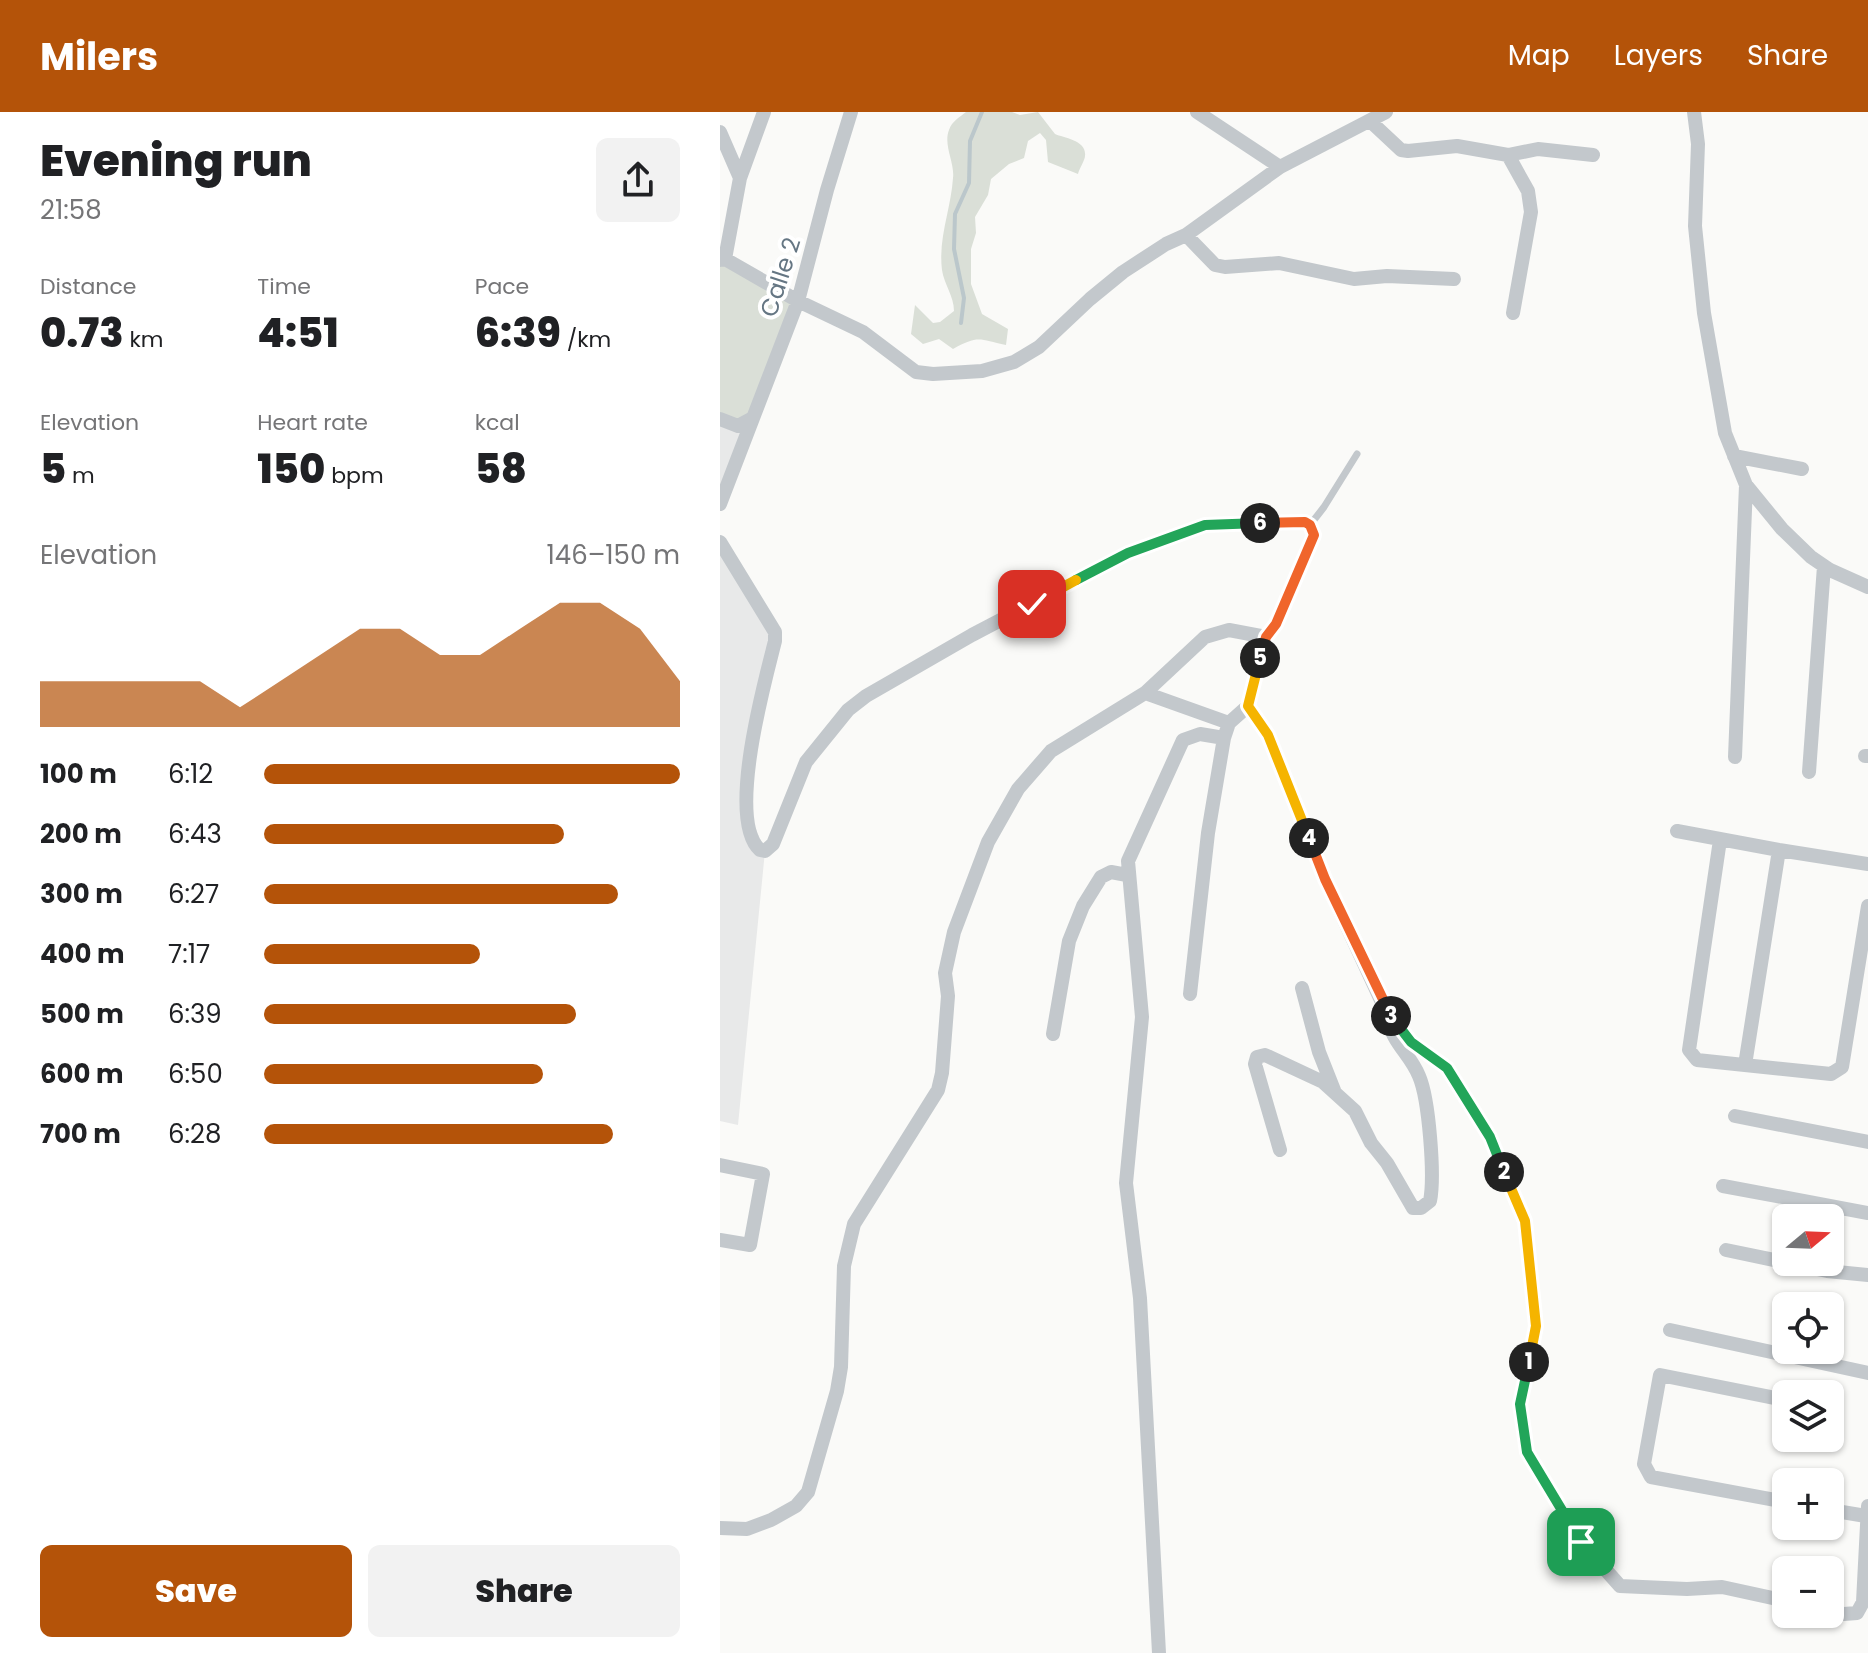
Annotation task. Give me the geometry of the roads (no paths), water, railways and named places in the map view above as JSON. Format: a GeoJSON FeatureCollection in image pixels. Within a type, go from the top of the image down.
{"type":"FeatureCollection","features":[{"type":"Feature","properties":{"kind":"street"},"geometry":{"type":"LineString","coordinates":[[764,112],[740,178],[723,260],[863,332],[916,372],[933,374],[982,371],[1014,362],[1039,347],[1123,272],[1186,235],[1280,167],[1386,112]]}},
{"type":"Feature","properties":{"kind":"street","name":"Calle 2"},"geometry":{"type":"LineString","coordinates":[[720,504],[798,301],[851,112]]}},
{"type":"Feature","properties":{"kind":"street"},"geometry":{"type":"LineString","coordinates":[[1197,112],[1280,167]]}},
{"type":"Feature","properties":{"kind":"street"},"geometry":{"type":"LineString","coordinates":[[1694,112],[1698,144],[1695,226],[1704,313],[1725,433],[1746,485],[1796,543],[1824,566],[1868,587]]}},
{"type":"Feature","properties":{"kind":"street"},"geometry":{"type":"LineString","coordinates":[[1370,121],[1401,150],[1457,146],[1508,155],[1538,149],[1593,155]]}},
{"type":"Feature","properties":{"kind":"street"},"geometry":{"type":"LineString","coordinates":[[720,132],[740,178]]}},
{"type":"Feature","properties":{"kind":"street"},"geometry":{"type":"LineString","coordinates":[[1508,155],[1528,191],[1531,212],[1513,313]]}},
{"type":"Feature","properties":{"kind":"street"},"geometry":{"type":"LineString","coordinates":[[1186,235],[1215,265],[1225,267],[1279,263],[1354,279],[1387,276],[1454,279]]}},
{"type":"Feature","properties":{"kind":"street"},"geometry":{"type":"LineString","coordinates":[[720,419],[738,426],[753,418]]}},
{"type":"Feature","properties":{"kind":"street"},"geometry":{"type":"LineString","coordinates":[[1734,456],[1802,469]]}},
{"type":"Feature","properties":{"kind":"street"},"geometry":{"type":"LineString","coordinates":[[1735,757],[1746,485]]}},
{"type":"Feature","properties":{"kind":"street"},"geometry":{"type":"LineString","coordinates":[[720,542],[775,632],[752,732],[746,799],[753,841],[756,847],[765,851],[773,844],[806,762],[848,710],[866,696],[972,635],[1128,553],[1205,525],[1305,522],[1310,525],[1314,535],[1276,624],[1266,637],[1248,706],[1226,731],[1208,833],[1190,994]]}},
{"type":"Feature","properties":{"kind":"street"},"geometry":{"type":"LineString","coordinates":[[1809,772],[1824,566]]}},
{"type":"Feature","properties":{"kind":"street"},"geometry":{"type":"LineString","coordinates":[[721,1532],[747,1529],[771,1520],[796,1506],[808,1492],[837,1391],[848,1243],[861,1209],[938,1090],[948,996],[945,973],[948,954],[988,842],[1018,789],[1051,751],[1145,693],[1213,633],[1229,630],[1266,637]]}},
{"type":"Feature","properties":{"kind":"street"},"geometry":{"type":"LineString","coordinates":[[1145,693],[1226,731]]}},
{"type":"Feature","properties":{"kind":"street"},"geometry":{"type":"LineString","coordinates":[[1248,706],[1268,735],[1325,879],[1386,1011],[1411,1042],[1447,1068],[1490,1137],[1525,1221],[1536,1326],[1520,1404],[1527,1452],[1581,1542],[1620,1586],[1722,1587],[1772,1598]]}},
{"type":"Feature","properties":{"kind":"street"},"geometry":{"type":"LineString","coordinates":[[1159,1653],[1140,1298],[1126,1183],[1142,1017],[1128,861],[1183,740],[1226,731]]}},
{"type":"Feature","properties":{"kind":"street"},"geometry":{"type":"LineString","coordinates":[[1677,831],[1868,864]]}},
{"type":"Feature","properties":{"kind":"street"},"geometry":{"type":"LineString","coordinates":[[1720,840],[1689,1050],[1697,1060],[1831,1074],[1842,1067],[1868,906]]}},
{"type":"Feature","properties":{"kind":"street"},"geometry":{"type":"LineString","coordinates":[[1745,1065],[1779,850]]}},
{"type":"Feature","properties":{"kind":"street"},"geometry":{"type":"LineString","coordinates":[[1053,1034],[1069,941],[1083,906],[1101,877],[1111,872],[1127,875]]}},
{"type":"Feature","properties":{"kind":"street"},"geometry":{"type":"LineString","coordinates":[[1302,988],[1319,1052],[1334,1090]]}},
{"type":"Feature","properties":{"kind":"street"},"geometry":{"type":"LineString","coordinates":[[1280,1150],[1255,1064],[1257,1057],[1265,1055],[1334,1090],[1355,1111],[1371,1143],[1387,1163],[1413,1208],[1421,1208],[1430,1201],[1433,1170],[1420,1076],[1390,1033],[1386,1011]]}},
{"type":"Feature","properties":{"kind":"street"},"geometry":{"type":"LineString","coordinates":[[1735,1116],[1868,1142]]}},
{"type":"Feature","properties":{"kind":"street"},"geometry":{"type":"LineString","coordinates":[[720,1165],[763,1174],[750,1245],[720,1240]]}},
{"type":"Feature","properties":{"kind":"street"},"geometry":{"type":"LineString","coordinates":[[1723,1186],[1868,1213]]}},
{"type":"Feature","properties":{"kind":"street"},"geometry":{"type":"LineString","coordinates":[[1726,1250],[1827,1271],[1868,1275]]}},
{"type":"Feature","properties":{"kind":"street"},"geometry":{"type":"LineString","coordinates":[[1670,1330],[1868,1373]]}},
{"type":"Feature","properties":{"kind":"street"},"geometry":{"type":"LineString","coordinates":[[1772,1397],[1660,1375],[1644,1464],[1651,1477],[1772,1499]]}},
{"type":"Feature","properties":{"kind":"street"},"geometry":{"type":"LineString","coordinates":[[1844,1510],[1867,1511],[1863,1602],[1857,1613],[1844,1614]]}},
{"type":"Feature","properties":{"kind":"lane"},"geometry":{"type":"LineString","coordinates":[[1310,525],[1357,454]]}},
{"type":"Feature","properties":{"kind":"waterway"},"geometry":{"type":"LineString","coordinates":[[961,323],[964,298],[954,249],[955,214],[969,183],[970,141],[982,112]]}}]}
